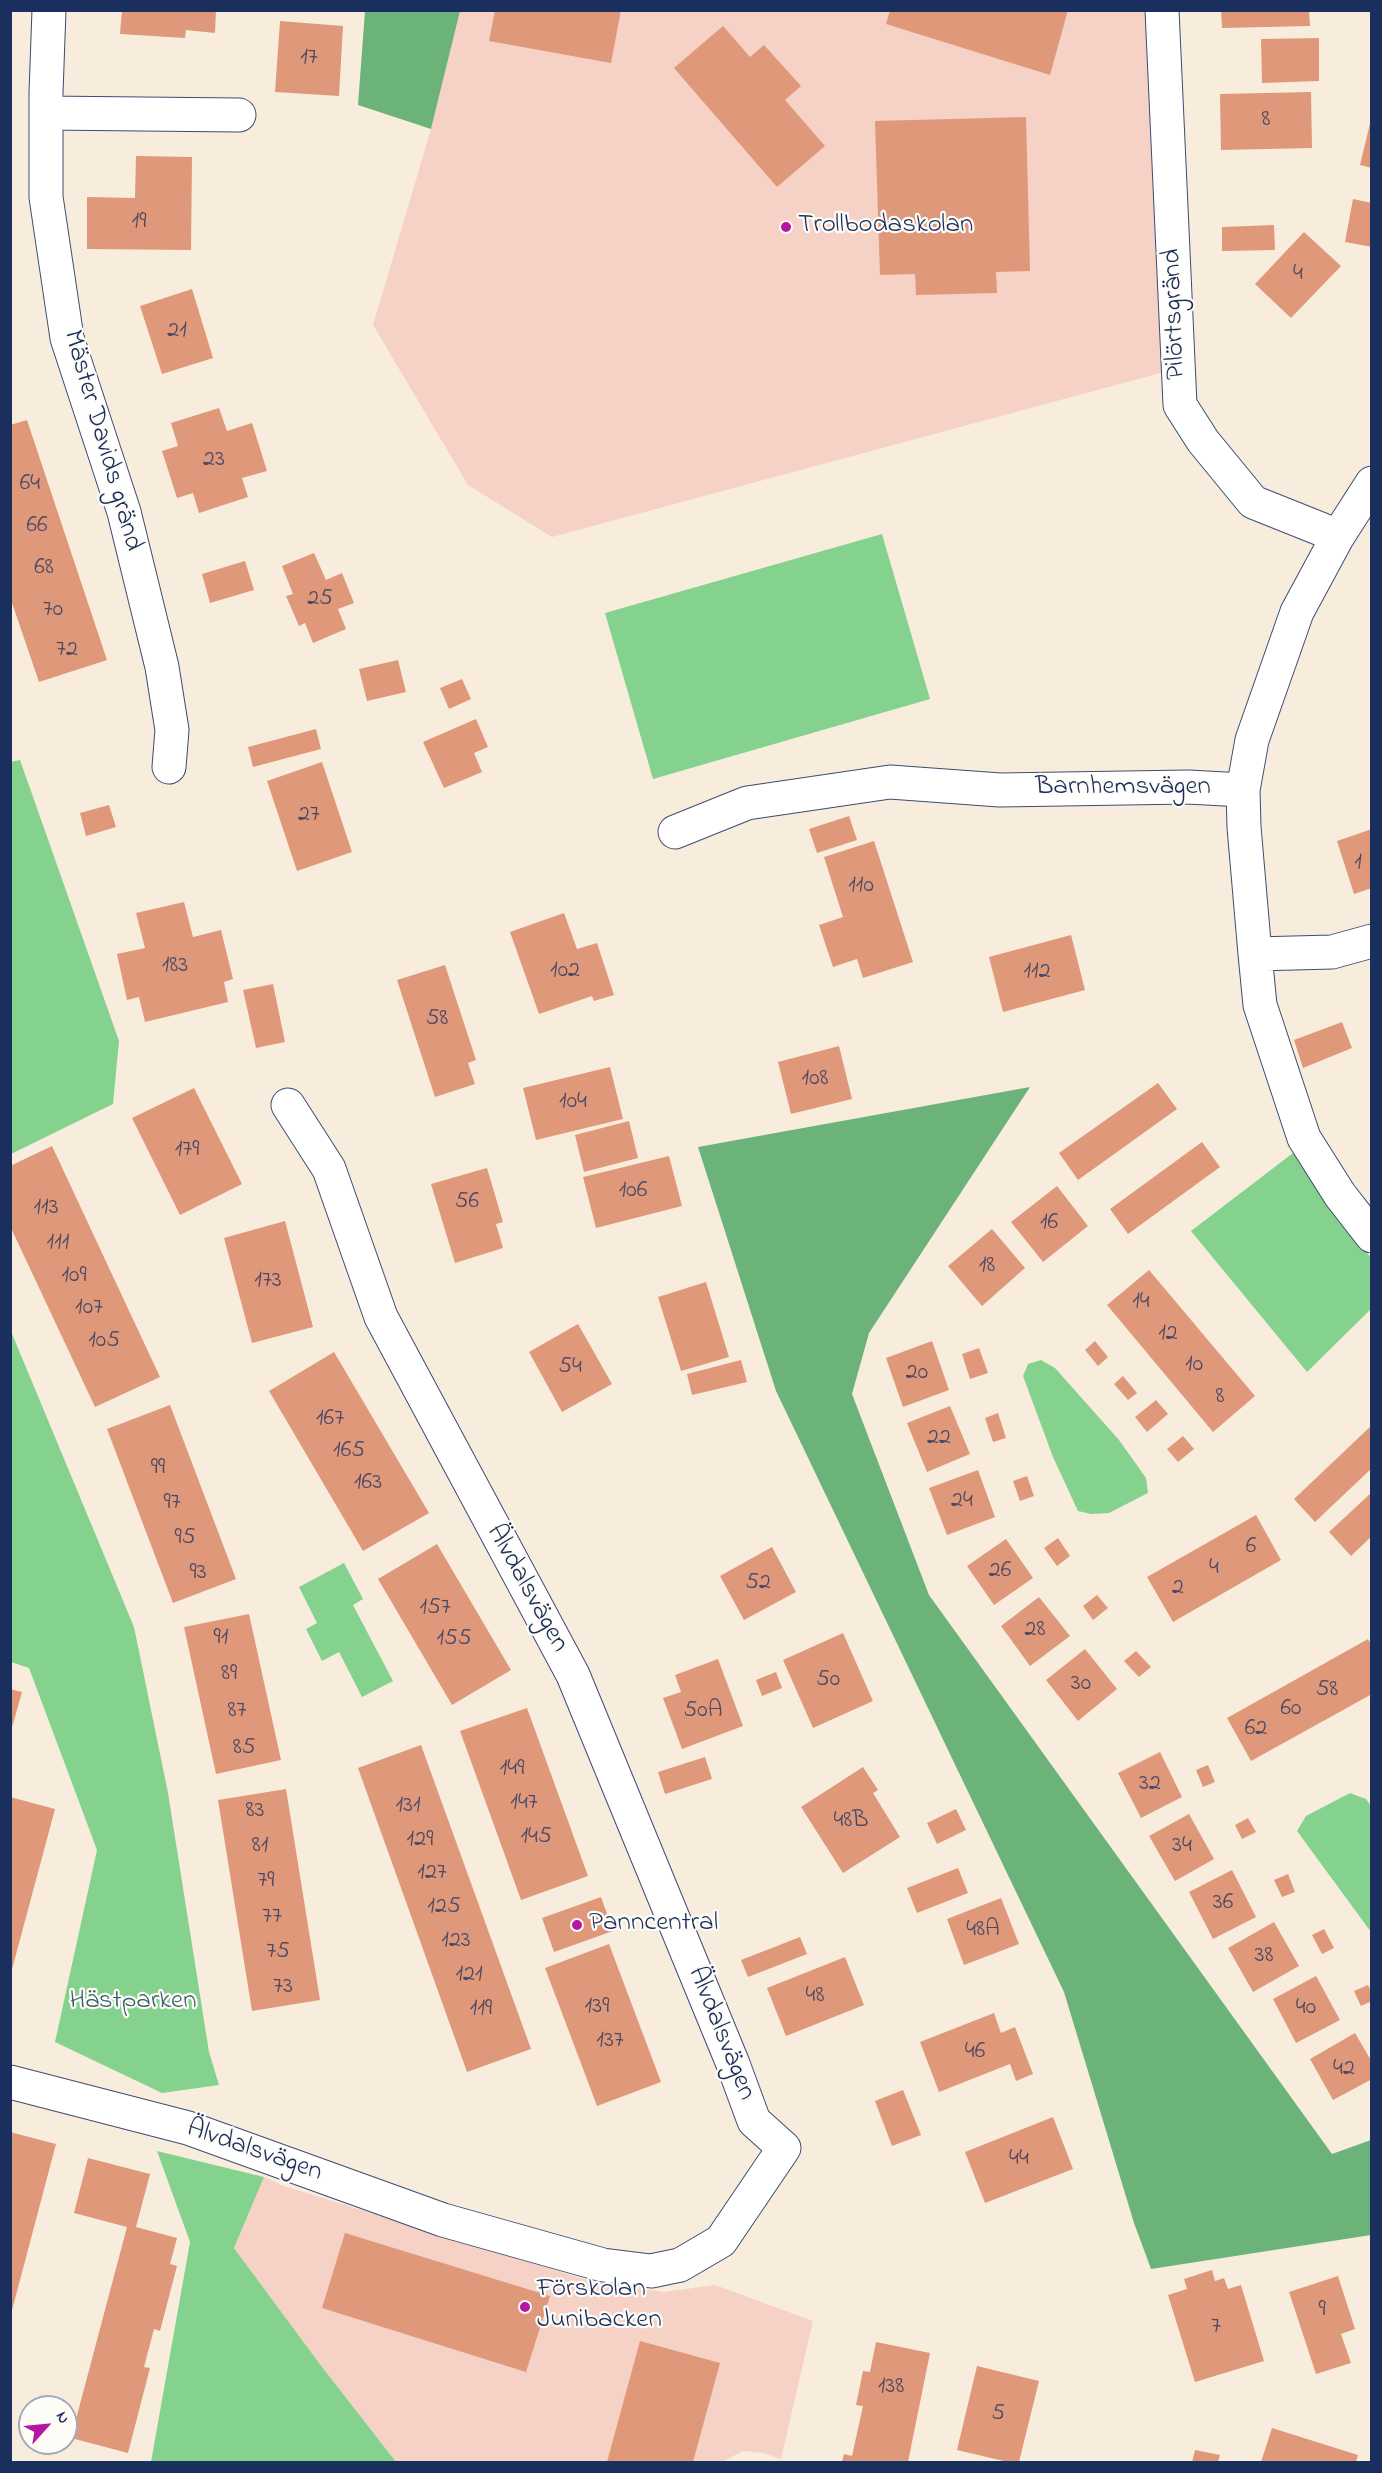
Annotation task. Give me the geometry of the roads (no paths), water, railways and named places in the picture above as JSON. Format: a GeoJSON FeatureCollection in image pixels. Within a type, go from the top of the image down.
{"type":"FeatureCollection","features":[{"type":"Feature","properties":{"kind":"street","name":"Mäster Davids gränd"},"geometry":{"type":"LineString","coordinates":[[49,10],[46,197],[68,338],[124,512],[162,667],[172,730],[169,767]]}},
{"type":"Feature","properties":{"kind":"street","name":"Pilörtsgränd"},"geometry":{"type":"LineString","coordinates":[[1162,10],[1180,405],[1203,441],[1253,502],[1338,536]]}},
{"type":"Feature","properties":{"kind":"street"},"geometry":{"type":"LineString","coordinates":[[46,113],[239,115]]}},
{"type":"Feature","properties":{"kind":"street","name":"Barnhemsvägen"},"geometry":{"type":"LineString","coordinates":[[675,832],[747,802],[890,782],[999,790],[1158,787],[1244,790],[1252,741],[1297,612],[1338,536],[1371,483]]}},
{"type":"Feature","properties":{"kind":"street"},"geometry":{"type":"LineString","coordinates":[[1244,790],[1244,827],[1260,1005],[1304,1138],[1340,1195],[1371,1236]]}},
{"type":"Feature","properties":{"kind":"street"},"geometry":{"type":"LineString","coordinates":[[1255,954],[1332,952],[1371,941]]}},
{"type":"Feature","properties":{"kind":"street","name":"Älvdalsvägen"},"geometry":{"type":"LineString","coordinates":[[10,2082],[188,2128],[442,2220],[603,2265],[651,2271],[680,2265],[721,2241],[783,2148],[754,2121],[733,2064],[573,1675],[463,1474],[381,1317],[329,1168],[288,1105]]}},
{"type":"Feature","properties":{"kind":"place","name":"Trollbodaskolan"},"geometry":{"type":"Point","coordinates":[786,227]}},
{"type":"Feature","properties":{"kind":"place","name":"Panncentral"},"geometry":{"type":"Point","coordinates":[577,1925]}},
{"type":"Feature","properties":{"kind":"place","name":"Förskolan Junibacken"},"geometry":{"type":"Point","coordinates":[525,2307]}},
{"type":"Feature","properties":{"kind":"park label","name":"Hästparken"},"geometry":{"type":"Point","coordinates":[133,2003]}}]}
